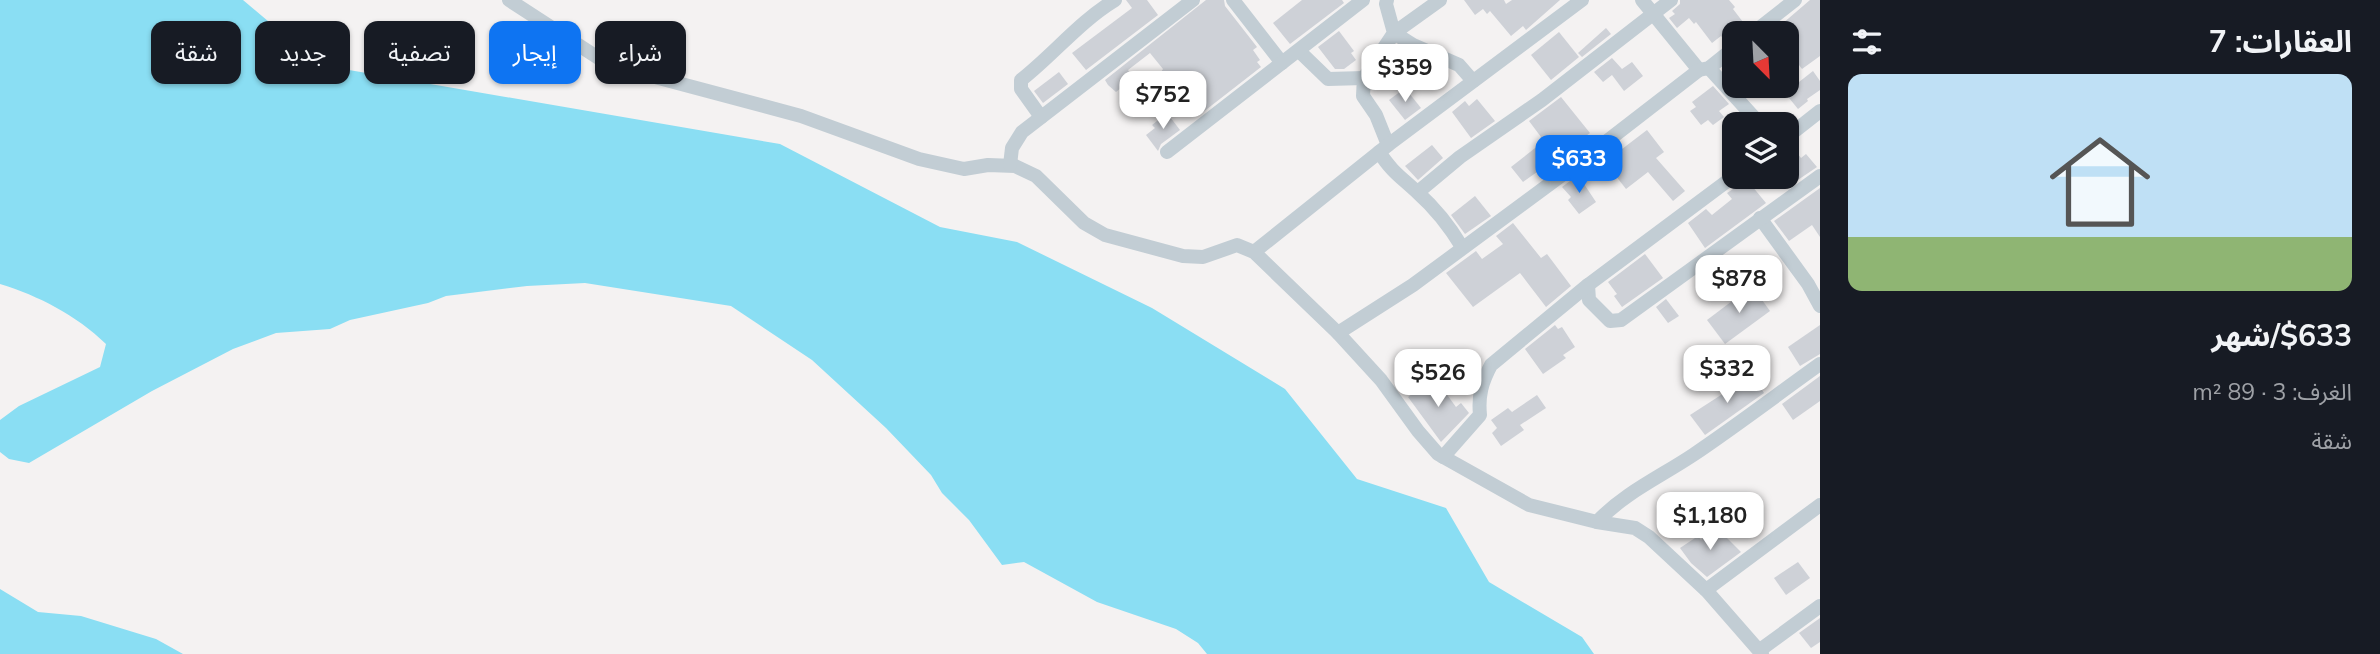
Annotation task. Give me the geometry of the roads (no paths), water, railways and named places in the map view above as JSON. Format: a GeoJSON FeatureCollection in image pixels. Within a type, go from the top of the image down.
{"type":"FeatureCollection","features":[{"type":"Feature","properties":{"kind":"street"},"geometry":{"type":"LineString","coordinates":[[509,0],[600,59],[640,74],[802,116],[919,159],[964,169],[988,165],[1015,166],[1036,176],[1084,223],[1105,235],[1184,256],[1203,257],[1237,245],[1254,252],[1338,333],[1381,380],[1418,431],[1443,457],[1529,505],[1597,523],[1635,528],[1649,537],[1706,590],[1761,652],[1820,606]]}},
{"type":"Feature","properties":{"kind":"street"},"geometry":{"type":"LineString","coordinates":[[1041,117],[1021,89],[1021,80],[1046,60],[1079,26],[1115,0]]}},
{"type":"Feature","properties":{"kind":"street"},"geometry":{"type":"LineString","coordinates":[[1010,166],[1012,149],[1022,132],[1193,0]]}},
{"type":"Feature","properties":{"kind":"street"},"geometry":{"type":"LineString","coordinates":[[1233,0],[1282,63]]}},
{"type":"Feature","properties":{"kind":"street"},"geometry":{"type":"LineString","coordinates":[[1167,152],[1363,0]]}},
{"type":"Feature","properties":{"kind":"street"},"geometry":{"type":"LineString","coordinates":[[1387,0],[1394,33],[1413,45],[1459,65],[1474,81]]}},
{"type":"Feature","properties":{"kind":"street"},"geometry":{"type":"LineString","coordinates":[[1440,0],[1394,33],[1364,78],[1363,96],[1376,115],[1393,173],[1418,192],[1447,223],[1462,247]]}},
{"type":"Feature","properties":{"kind":"street"},"geometry":{"type":"LineString","coordinates":[[1254,252],[1384,149],[1582,0]]}},
{"type":"Feature","properties":{"kind":"street"},"geometry":{"type":"LineString","coordinates":[[1642,0],[1704,69],[1748,112]]}},
{"type":"Feature","properties":{"kind":"street"},"geometry":{"type":"LineString","coordinates":[[1418,192],[1460,157],[1542,100],[1671,0]]}},
{"type":"Feature","properties":{"kind":"street"},"geometry":{"type":"LineString","coordinates":[[1768,21],[1795,0]]}},
{"type":"Feature","properties":{"kind":"street"},"geometry":{"type":"LineString","coordinates":[[1299,51],[1328,79],[1364,78]]}},
{"type":"Feature","properties":{"kind":"street"},"geometry":{"type":"LineString","coordinates":[[1338,333],[1413,285],[1722,56]]}},
{"type":"Feature","properties":{"kind":"street"},"geometry":{"type":"LineString","coordinates":[[1799,128],[1820,111]]}},
{"type":"Feature","properties":{"kind":"street"},"geometry":{"type":"LineString","coordinates":[[1588,285],[1589,300],[1610,321],[1621,320],[1820,176]]}},
{"type":"Feature","properties":{"kind":"street"},"geometry":{"type":"LineString","coordinates":[[1443,457],[1480,415],[1478,399],[1483,380],[1491,365],[1588,285],[1722,185]]}},
{"type":"Feature","properties":{"kind":"street"},"geometry":{"type":"LineString","coordinates":[[1760,218],[1814,281],[1820,306]]}},
{"type":"Feature","properties":{"kind":"street"},"geometry":{"type":"LineString","coordinates":[[1597,523],[1609,509],[1644,483],[1694,454],[1820,364]]}},
{"type":"Feature","properties":{"kind":"street"},"geometry":{"type":"LineString","coordinates":[[1706,590],[1820,505]]}},
{"type":"Feature","properties":{"kind":"water"},"geometry":{"type":"Polygon","coordinates":[[[0,0],[243,0],[268,21],[255,21],[255,84],[350,84],[350,70],[364,73],[364,84],[431,84],[780,144],[940,227],[1017,242],[1152,308],[1285,389],[1357,479],[1446,508],[1489,582],[1582,637],[1594,654],[1207,654],[1198,643],[1176,629],[1097,602],[1024,562],[1002,565],[969,520],[942,493],[931,475],[886,428],[812,360],[731,306],[585,283],[527,286],[446,296],[428,303],[350,320],[330,329],[276,333],[233,349],[152,391],[29,463],[9,459],[0,452],[0,420],[19,406],[100,367],[106,344],[82,324],[56,308],[29,294],[0,284],[0,0]]]}},
{"type":"Feature","properties":{"kind":"water"},"geometry":{"type":"Polygon","coordinates":[[[0,589],[38,612],[81,616],[156,639],[183,654],[0,654],[0,589]]]}}]}
